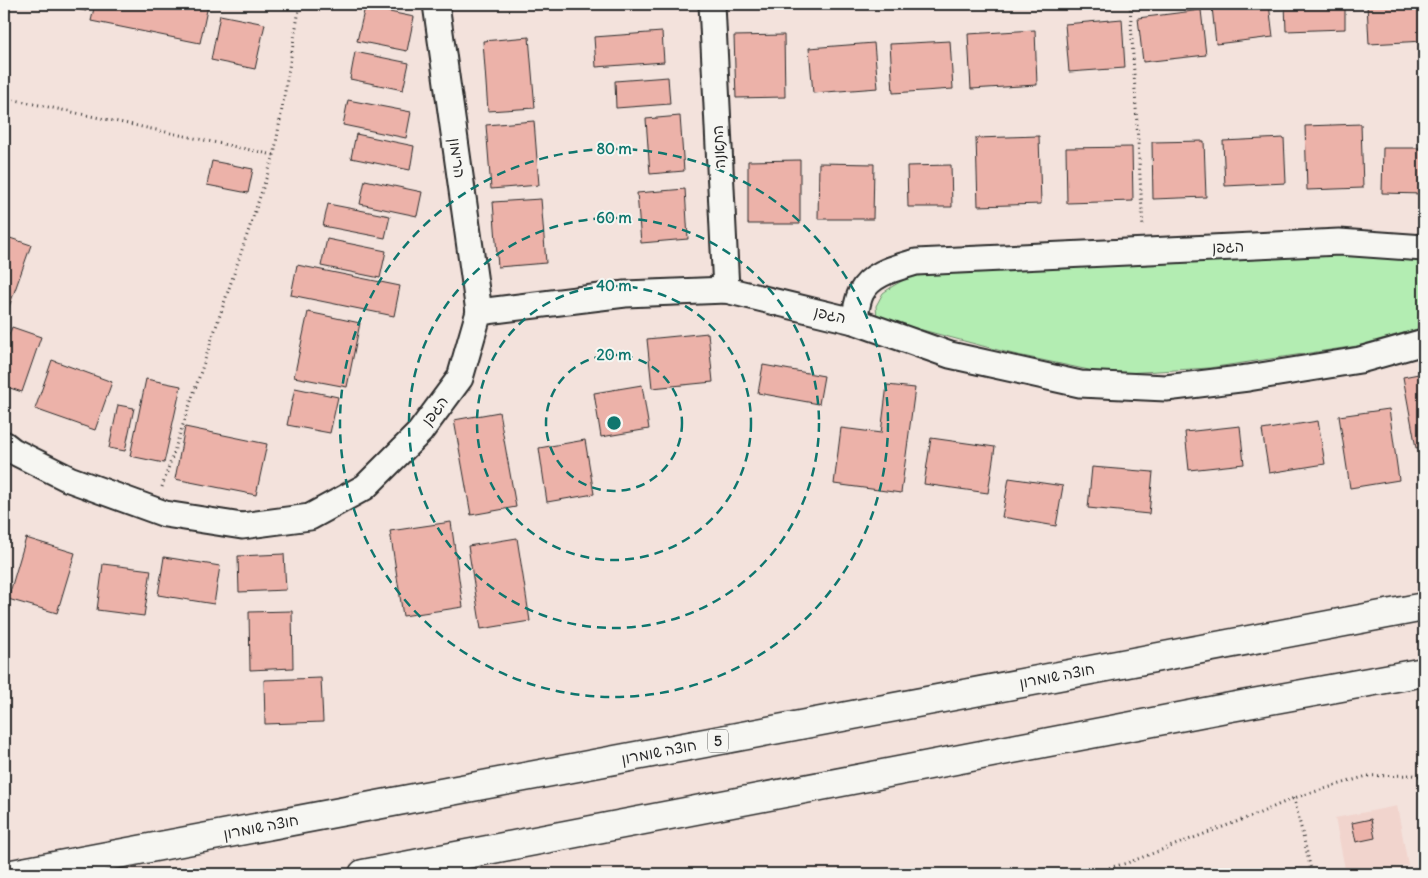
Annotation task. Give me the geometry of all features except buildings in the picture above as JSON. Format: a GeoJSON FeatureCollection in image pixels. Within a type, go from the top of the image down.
{"type":"FeatureCollection","features":[{"type":"Feature","properties":{"kind":"highway","name":"חוצה שומרון"},"geometry":{"type":"LineString","coordinates":[[12,874],[1424,607]]}},
{"type":"Feature","properties":{"kind":"highway"},"geometry":{"type":"LineString","coordinates":[[363,874],[1230,707],[1424,672]]}},
{"type":"Feature","properties":{"kind":"highway"},"geometry":{"type":"LineString","coordinates":[[376,874],[402,867]]}},
{"type":"Feature","properties":{"kind":"street","name":"הרימון"},"geometry":{"type":"LineString","coordinates":[[436,4],[479,312]]}},
{"type":"Feature","properties":{"kind":"street","name":"התאנה"},"geometry":{"type":"LineString","coordinates":[[712,4],[726,290]]}},
{"type":"Feature","properties":{"kind":"street","name":"הגפן"},"geometry":{"type":"LineString","coordinates":[[854,321],[860,295],[867,284],[888,270],[916,262],[1339,242],[1424,248]]}},
{"type":"Feature","properties":{"kind":"street","name":"הגפן"},"geometry":{"type":"LineString","coordinates":[[4,444],[13,451],[69,479],[165,514],[242,526],[310,517],[365,487],[420,432],[460,378],[479,312],[625,294],[726,290],[854,321],[950,355],[1080,384],[1166,388],[1248,378],[1360,360],[1424,342]]}},
{"type":"Feature","properties":{"kind":"path"},"geometry":{"type":"LineString","coordinates":[[155,509],[274,155],[300,4]]}},
{"type":"Feature","properties":{"kind":"path"},"geometry":{"type":"LineString","coordinates":[[1130,4],[1144,251]]}},
{"type":"Feature","properties":{"kind":"path"},"geometry":{"type":"LineString","coordinates":[[4,99],[274,155]]}},
{"type":"Feature","properties":{"kind":"path"},"geometry":{"type":"LineString","coordinates":[[1085,874],[1128,863],[1260,813],[1294,798],[1367,776],[1413,775],[1424,777]]}},
{"type":"Feature","properties":{"kind":"path"},"geometry":{"type":"LineString","coordinates":[[1294,798],[1312,874]]}},
{"type":"Feature","properties":{"kind":"shaded area"},"geometry":{"type":"Polygon","coordinates":[[[1397,806],[1408,865],[1363,874],[1346,874],[1335,818],[1397,806]]]}},
{"type":"Feature","properties":{"kind":"green space"},"geometry":{"type":"Polygon","coordinates":[[[1394,254],[1424,259],[1424,327],[1357,346],[1209,368],[1108,374],[1013,354],[877,318],[876,306],[883,293],[893,286],[909,277],[947,272],[1141,265],[1255,258],[1394,254]]]}}]}
